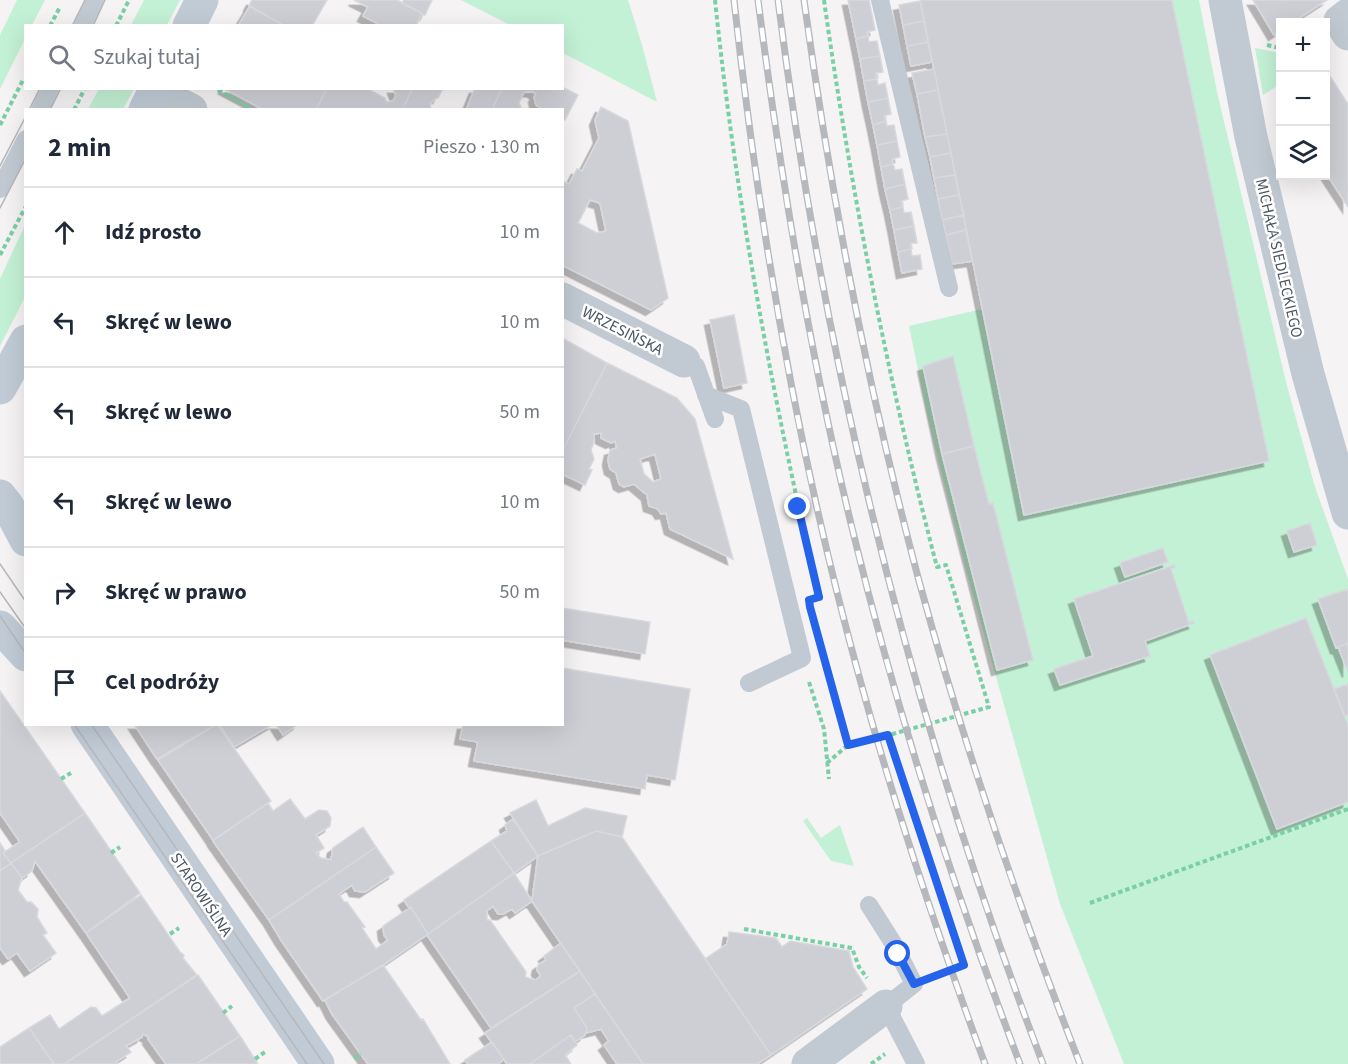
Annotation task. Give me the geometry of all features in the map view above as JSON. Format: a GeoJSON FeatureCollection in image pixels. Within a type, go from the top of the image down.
{"type":"FeatureCollection","features":[{"type":"Feature","properties":{"kind":"street"},"geometry":{"type":"LineString","coordinates":[[190,24],[202,0]]}},
{"type":"Feature","properties":{"kind":"street","name":"MICHAŁA SIEDLECKIEGO"},"geometry":{"type":"LineString","coordinates":[[1225,0],[1251,137],[1308,374],[1348,513]]}},
{"type":"Feature","properties":{"kind":"street"},"geometry":{"type":"LineString","coordinates":[[1348,15],[1340,21],[1348,34]]}},
{"type":"Feature","properties":{"kind":"street"},"geometry":{"type":"LineString","coordinates":[[151,96],[185,108]]}},
{"type":"Feature","properties":{"kind":"street","name":"WRZESIŃSKA"},"geometry":{"type":"LineString","coordinates":[[564,300],[684,362]]}},
{"type":"Feature","properties":{"kind":"street"},"geometry":{"type":"LineString","coordinates":[[0,388],[24,345]]}},
{"type":"Feature","properties":{"kind":"street"},"geometry":{"type":"LineString","coordinates":[[0,496],[24,536]]}},
{"type":"Feature","properties":{"kind":"street"},"geometry":{"type":"LineString","coordinates":[[0,627],[24,653]]}},
{"type":"Feature","properties":{"kind":"street","name":"STAROWIŚLNA"},"geometry":{"type":"LineString","coordinates":[[88,726],[318,1064]]}},
{"type":"Feature","properties":{"kind":"street"},"geometry":{"type":"LineString","coordinates":[[808,1064],[886,1006]]}},
{"type":"Feature","properties":{"kind":"lane"},"geometry":{"type":"LineString","coordinates":[[83,24],[95,0]]}},
{"type":"Feature","properties":{"kind":"lane"},"geometry":{"type":"LineString","coordinates":[[880,0],[949,288]]}},
{"type":"Feature","properties":{"kind":"lane"},"geometry":{"type":"LineString","coordinates":[[41,108],[49,90]]}},
{"type":"Feature","properties":{"kind":"lane"},"geometry":{"type":"LineString","coordinates":[[2,183],[24,143]]}},
{"type":"Feature","properties":{"kind":"lane"},"geometry":{"type":"LineString","coordinates":[[684,362],[696,366],[715,419]]}},
{"type":"Feature","properties":{"kind":"lane"},"geometry":{"type":"LineString","coordinates":[[706,395],[741,409],[802,658],[749,683]]}},
{"type":"Feature","properties":{"kind":"lane"},"geometry":{"type":"LineString","coordinates":[[869,905],[893,943],[914,984],[886,1006],[916,1064]]}},
{"type":"Feature","properties":{"kind":"path"},"geometry":{"type":"LineString","coordinates":[[51,24],[63,0]]}},
{"type":"Feature","properties":{"kind":"path"},"geometry":{"type":"LineString","coordinates":[[117,24],[129,0]]}},
{"type":"Feature","properties":{"kind":"path"},"geometry":{"type":"LineString","coordinates":[[715,0],[742,212],[758,308],[776,406],[819,597],[809,600],[810,607]]}},
{"type":"Feature","properties":{"kind":"path"},"geometry":{"type":"LineString","coordinates":[[824,0],[854,195],[914,482],[937,567],[946,565],[989,707],[848,745],[827,763]]}},
{"type":"Feature","properties":{"kind":"path"},"geometry":{"type":"LineString","coordinates":[[0,125],[24,79]]}},
{"type":"Feature","properties":{"kind":"path"},"geometry":{"type":"LineString","coordinates":[[75,108],[84,90]]}},
{"type":"Feature","properties":{"kind":"path"},"geometry":{"type":"LineString","coordinates":[[218,90],[250,108]]}},
{"type":"Feature","properties":{"kind":"path"},"geometry":{"type":"LineString","coordinates":[[0,255],[24,210]]}},
{"type":"Feature","properties":{"kind":"path"},"geometry":{"type":"LineString","coordinates":[[802,658],[824,729],[829,779]]}},
{"type":"Feature","properties":{"kind":"path"},"geometry":{"type":"LineString","coordinates":[[826,664],[848,745]]}},
{"type":"Feature","properties":{"kind":"path"},"geometry":{"type":"LineString","coordinates":[[888,735],[964,965],[914,984]]}},
{"type":"Feature","properties":{"kind":"path"},"geometry":{"type":"LineString","coordinates":[[61,779],[71,773]]}},
{"type":"Feature","properties":{"kind":"path"},"geometry":{"type":"LineString","coordinates":[[1090,903],[1348,809]]}},
{"type":"Feature","properties":{"kind":"path"},"geometry":{"type":"LineString","coordinates":[[111,853],[120,847]]}},
{"type":"Feature","properties":{"kind":"path"},"geometry":{"type":"LineString","coordinates":[[170,934],[178,928]]}},
{"type":"Feature","properties":{"kind":"path"},"geometry":{"type":"LineString","coordinates":[[744,929],[852,948],[859,966],[886,1006]]}},
{"type":"Feature","properties":{"kind":"path"},"geometry":{"type":"LineString","coordinates":[[223,1013],[232,1006]]}},
{"type":"Feature","properties":{"kind":"path"},"geometry":{"type":"LineString","coordinates":[[255,1059],[265,1052]]}},
{"type":"Feature","properties":{"kind":"path"},"geometry":{"type":"LineString","coordinates":[[354,1058],[361,1054]]}},
{"type":"Feature","properties":{"kind":"green space"},"geometry":{"type":"Polygon","coordinates":[[[17,0],[45,0],[33,24],[24,24],[24,41],[0,89],[0,35],[17,0]]]}},
{"type":"Feature","properties":{"kind":"green space"},"geometry":{"type":"Polygon","coordinates":[[[144,0],[180,0],[168,24],[132,24],[144,0]]]}},
{"type":"Feature","properties":{"kind":"green space"},"geometry":{"type":"Polygon","coordinates":[[[461,0],[628,0],[657,102],[564,54],[564,24],[508,24],[461,0]]]}},
{"type":"Feature","properties":{"kind":"green space"},"geometry":{"type":"Polygon","coordinates":[[[920,0],[1199,0],[1217,92],[1287,386],[1315,487],[1348,579],[1348,1064],[1124,1064],[1060,904],[966,570],[929,423],[909,326],[982,309],[920,0]]]}},
{"type":"Feature","properties":{"kind":"green space"},"geometry":{"type":"Polygon","coordinates":[[[1255,48],[1276,52],[1276,87],[1263,95],[1255,48]]]}},
{"type":"Feature","properties":{"kind":"green space"},"geometry":{"type":"Polygon","coordinates":[[[98,90],[133,90],[124,108],[89,108],[98,90]]]}},
{"type":"Feature","properties":{"kind":"green space"},"geometry":{"type":"Polygon","coordinates":[[[24,227],[24,299],[0,346],[0,279],[24,227]]]}},
{"type":"Feature","properties":{"kind":"green space"},"geometry":{"type":"Polygon","coordinates":[[[807,818],[821,838],[840,825],[854,866],[831,861],[803,821],[807,818]]]}},
{"type":"Feature","properties":{"kind":"building"},"geometry":{"type":"Polygon","coordinates":[[[252,0],[327,0],[313,24],[281,24],[249,6],[252,0]]]}},
{"type":"Feature","properties":{"kind":"building"},"geometry":{"type":"Polygon","coordinates":[[[354,0],[397,0],[422,13],[417,24],[377,24],[363,16],[368,7],[354,0]]]}},
{"type":"Feature","properties":{"kind":"building"},"geometry":{"type":"Polygon","coordinates":[[[404,0],[432,0],[425,15],[402,3],[404,0]]]}},
{"type":"Feature","properties":{"kind":"building"},"geometry":{"type":"Polygon","coordinates":[[[848,0],[869,0],[875,30],[867,32],[868,36],[856,39],[848,0]]]}},
{"type":"Feature","properties":{"kind":"building"},"geometry":{"type":"Polygon","coordinates":[[[920,0],[1172,0],[1269,461],[1024,515],[920,0]]]}},
{"type":"Feature","properties":{"kind":"building"},"geometry":{"type":"Polygon","coordinates":[[[1253,0],[1327,0],[1299,18],[1276,18],[1276,34],[1274,35],[1253,0]]]}},
{"type":"Feature","properties":{"kind":"building"},"geometry":{"type":"Polygon","coordinates":[[[920,1],[924,21],[903,25],[899,5],[920,1]]]}},
{"type":"Feature","properties":{"kind":"building"},"geometry":{"type":"Polygon","coordinates":[[[250,6],[282,24],[239,24],[250,6]]]}},
{"type":"Feature","properties":{"kind":"building"},"geometry":{"type":"Polygon","coordinates":[[[924,21],[928,42],[907,46],[903,25],[924,21]]]}},
{"type":"Feature","properties":{"kind":"building"},"geometry":{"type":"Polygon","coordinates":[[[868,36],[869,42],[877,41],[880,56],[860,59],[856,39],[868,36]]]}},
{"type":"Feature","properties":{"kind":"building"},"geometry":{"type":"Polygon","coordinates":[[[928,42],[932,62],[911,66],[907,46],[928,42]]]}},
{"type":"Feature","properties":{"kind":"building"},"geometry":{"type":"Polygon","coordinates":[[[880,56],[883,72],[876,73],[877,79],[864,81],[860,59],[880,56]]]}},
{"type":"Feature","properties":{"kind":"building"},"geometry":{"type":"Polygon","coordinates":[[[934,69],[938,90],[917,94],[912,73],[934,69]]]}},
{"type":"Feature","properties":{"kind":"building"},"geometry":{"type":"Polygon","coordinates":[[[1330,76],[1348,104],[1348,207],[1330,179],[1330,76]]]}},
{"type":"Feature","properties":{"kind":"building"},"geometry":{"type":"Polygon","coordinates":[[[877,79],[878,85],[885,83],[888,98],[868,102],[864,81],[877,79]]]}},
{"type":"Feature","properties":{"kind":"building"},"geometry":{"type":"Polygon","coordinates":[[[564,88],[578,95],[565,120],[564,108],[541,108],[536,105],[534,97],[536,94],[532,91],[524,92],[519,103],[521,108],[493,108],[501,90],[564,90],[564,88]]]}},
{"type":"Feature","properties":{"kind":"building"},"geometry":{"type":"Polygon","coordinates":[[[227,90],[326,90],[317,108],[260,108],[227,90]]]}},
{"type":"Feature","properties":{"kind":"building"},"geometry":{"type":"Polygon","coordinates":[[[326,90],[370,90],[385,98],[386,102],[393,101],[396,96],[394,90],[412,90],[403,108],[317,108],[326,90]]]}},
{"type":"Feature","properties":{"kind":"building"},"geometry":{"type":"Polygon","coordinates":[[[412,90],[442,90],[438,98],[430,104],[431,108],[403,108],[412,90]]]}},
{"type":"Feature","properties":{"kind":"building"},"geometry":{"type":"Polygon","coordinates":[[[474,90],[501,90],[493,108],[467,108],[474,90]]]}},
{"type":"Feature","properties":{"kind":"building"},"geometry":{"type":"Polygon","coordinates":[[[938,90],[947,134],[925,137],[917,94],[938,90]]]}},
{"type":"Feature","properties":{"kind":"building"},"geometry":{"type":"Polygon","coordinates":[[[888,98],[891,114],[884,116],[886,121],[873,125],[868,102],[888,98]]]}},
{"type":"Feature","properties":{"kind":"building"},"geometry":{"type":"Polygon","coordinates":[[[601,107],[628,121],[668,298],[651,310],[564,266],[564,182],[569,184],[577,169],[582,171],[599,138],[595,120],[601,107]],[[590,200],[578,223],[597,233],[606,231],[600,203],[590,200]]]}},
{"type":"Feature","properties":{"kind":"building"},"geometry":{"type":"Polygon","coordinates":[[[886,121],[887,126],[894,125],[897,141],[877,145],[873,125],[886,121]]]}},
{"type":"Feature","properties":{"kind":"building"},"geometry":{"type":"Polygon","coordinates":[[[947,134],[951,153],[930,157],[925,137],[947,134]]]}},
{"type":"Feature","properties":{"kind":"building"},"geometry":{"type":"Polygon","coordinates":[[[897,141],[900,157],[892,159],[893,164],[881,167],[877,145],[897,141]]]}},
{"type":"Feature","properties":{"kind":"building"},"geometry":{"type":"Polygon","coordinates":[[[951,153],[955,175],[934,178],[930,157],[951,153]]]}},
{"type":"Feature","properties":{"kind":"building"},"geometry":{"type":"Polygon","coordinates":[[[893,164],[895,170],[902,169],[905,184],[885,189],[881,167],[893,164]]]}},
{"type":"Feature","properties":{"kind":"building"},"geometry":{"type":"Polygon","coordinates":[[[955,175],[959,195],[938,199],[934,178],[955,175]]]}},
{"type":"Feature","properties":{"kind":"building"},"geometry":{"type":"Polygon","coordinates":[[[905,184],[908,199],[901,201],[903,207],[890,210],[885,189],[905,184]]]}},
{"type":"Feature","properties":{"kind":"building"},"geometry":{"type":"Polygon","coordinates":[[[959,195],[964,215],[942,220],[938,199],[959,195]]]}},
{"type":"Feature","properties":{"kind":"building"},"geometry":{"type":"Polygon","coordinates":[[[903,207],[904,213],[911,212],[914,226],[894,230],[890,210],[903,207]]]}},
{"type":"Feature","properties":{"kind":"building"},"geometry":{"type":"Polygon","coordinates":[[[964,215],[966,230],[946,235],[942,220],[964,215]]]}},
{"type":"Feature","properties":{"kind":"building"},"geometry":{"type":"Polygon","coordinates":[[[914,226],[917,243],[911,243],[911,249],[898,252],[894,230],[914,226]]]}},
{"type":"Feature","properties":{"kind":"building"},"geometry":{"type":"Polygon","coordinates":[[[966,230],[972,261],[952,264],[946,235],[966,230]]]}},
{"type":"Feature","properties":{"kind":"building"},"geometry":{"type":"Polygon","coordinates":[[[911,249],[912,256],[920,255],[922,269],[902,273],[898,252],[911,249]]]}},
{"type":"Feature","properties":{"kind":"building"},"geometry":{"type":"Polygon","coordinates":[[[734,315],[747,383],[724,388],[710,320],[734,315]]]}},
{"type":"Feature","properties":{"kind":"building"},"geometry":{"type":"Polygon","coordinates":[[[564,339],[607,363],[564,448],[564,339]]]}},
{"type":"Feature","properties":{"kind":"building"},"geometry":{"type":"Polygon","coordinates":[[[953,356],[974,446],[942,454],[923,366],[953,356]]]}},
{"type":"Feature","properties":{"kind":"building"},"geometry":{"type":"Polygon","coordinates":[[[607,363],[677,398],[695,419],[733,559],[670,529],[666,513],[661,514],[658,509],[649,506],[647,495],[634,484],[624,487],[619,484],[616,473],[610,469],[608,460],[610,450],[617,448],[615,441],[611,443],[601,438],[601,433],[594,434],[591,450],[594,459],[585,485],[564,475],[564,448],[607,363]],[[655,454],[640,459],[644,474],[653,482],[661,479],[655,454]]]}},
{"type":"Feature","properties":{"kind":"building"},"geometry":{"type":"Polygon","coordinates":[[[974,446],[989,504],[993,503],[1033,660],[997,670],[942,454],[974,446]]]}},
{"type":"Feature","properties":{"kind":"building"},"geometry":{"type":"Polygon","coordinates":[[[1310,523],[1317,545],[1294,552],[1287,531],[1310,523]]]}},
{"type":"Feature","properties":{"kind":"building"},"geometry":{"type":"Polygon","coordinates":[[[1163,548],[1168,562],[1125,577],[1120,563],[1163,548]]]}},
{"type":"Feature","properties":{"kind":"building"},"geometry":{"type":"Polygon","coordinates":[[[1174,565],[1175,567],[1171,569],[1189,623],[1193,621],[1194,623],[1145,641],[1150,656],[1060,685],[1054,669],[1093,656],[1074,599],[1174,565]]]}},
{"type":"Feature","properties":{"kind":"building"},"geometry":{"type":"Polygon","coordinates":[[[1348,589],[1348,643],[1336,648],[1318,599],[1348,589]]]}},
{"type":"Feature","properties":{"kind":"building"},"geometry":{"type":"Polygon","coordinates":[[[564,608],[650,622],[645,654],[564,640],[564,608]]]}},
{"type":"Feature","properties":{"kind":"building"},"geometry":{"type":"Polygon","coordinates":[[[1306,618],[1348,725],[1348,802],[1277,829],[1210,655],[1306,618]]]}},
{"type":"Feature","properties":{"kind":"building"},"geometry":{"type":"Polygon","coordinates":[[[1348,643],[1348,672],[1338,647],[1348,643]]]}},
{"type":"Feature","properties":{"kind":"building"},"geometry":{"type":"Polygon","coordinates":[[[564,668],[690,689],[675,780],[647,775],[645,789],[474,761],[478,742],[460,739],[463,726],[564,726],[564,668]]]}},
{"type":"Feature","properties":{"kind":"building"},"geometry":{"type":"Polygon","coordinates":[[[1348,684],[1348,715],[1345,716],[1334,689],[1348,684]]]}},
{"type":"Feature","properties":{"kind":"building"},"geometry":{"type":"Polygon","coordinates":[[[0,691],[85,813],[11,863],[3,853],[20,842],[0,813],[0,691]]]}},
{"type":"Feature","properties":{"kind":"building"},"geometry":{"type":"Polygon","coordinates":[[[135,726],[214,726],[157,759],[135,726]]]}},
{"type":"Feature","properties":{"kind":"building"},"geometry":{"type":"Polygon","coordinates":[[[214,726],[218,726],[271,801],[213,840],[158,760],[214,726]]]}},
{"type":"Feature","properties":{"kind":"building"},"geometry":{"type":"Polygon","coordinates":[[[220,726],[270,726],[234,747],[220,726]]]}},
{"type":"Feature","properties":{"kind":"building"},"geometry":{"type":"Polygon","coordinates":[[[277,726],[295,726],[283,735],[277,726]]]}},
{"type":"Feature","properties":{"kind":"building"},"geometry":{"type":"Polygon","coordinates":[[[290,799],[305,819],[319,810],[327,811],[331,818],[330,826],[316,835],[324,848],[316,853],[321,858],[331,860],[333,848],[363,827],[376,847],[269,920],[213,841],[268,803],[273,811],[290,799]]]}},
{"type":"Feature","properties":{"kind":"building"},"geometry":{"type":"Polygon","coordinates":[[[536,800],[548,826],[585,808],[627,816],[622,837],[596,831],[538,856],[510,813],[536,800]]]}},
{"type":"Feature","properties":{"kind":"building"},"geometry":{"type":"Polygon","coordinates":[[[85,813],[140,893],[86,933],[35,861],[32,871],[22,878],[11,863],[85,813]]]}},
{"type":"Feature","properties":{"kind":"building"},"geometry":{"type":"Polygon","coordinates":[[[513,819],[538,856],[514,873],[491,841],[507,831],[505,825],[513,819]]]}},
{"type":"Feature","properties":{"kind":"building"},"geometry":{"type":"Polygon","coordinates":[[[596,831],[622,837],[771,1055],[757,1064],[643,1064],[532,901],[538,856],[596,831]]]}},
{"type":"Feature","properties":{"kind":"building"},"geometry":{"type":"Polygon","coordinates":[[[491,841],[514,873],[428,934],[404,900],[491,841]]]}},
{"type":"Feature","properties":{"kind":"building"},"geometry":{"type":"Polygon","coordinates":[[[0,843],[5,851],[3,853],[11,863],[0,871],[0,843]]]}},
{"type":"Feature","properties":{"kind":"building"},"geometry":{"type":"Polygon","coordinates":[[[376,847],[394,873],[365,892],[355,891],[352,885],[339,894],[365,927],[362,928],[376,949],[388,940],[384,935],[383,926],[411,907],[428,934],[383,965],[323,1001],[269,920],[376,847]]]}},
{"type":"Feature","properties":{"kind":"building"},"geometry":{"type":"Polygon","coordinates":[[[11,863],[22,878],[18,890],[27,902],[31,902],[38,909],[37,917],[47,933],[43,935],[56,953],[30,971],[17,953],[8,959],[0,948],[0,871],[11,863]]]}},
{"type":"Feature","properties":{"kind":"building"},"geometry":{"type":"Polygon","coordinates":[[[514,873],[532,901],[515,913],[512,909],[498,914],[493,906],[487,911],[487,920],[490,920],[526,972],[525,977],[536,980],[541,976],[537,970],[538,965],[546,960],[544,956],[561,943],[580,971],[491,1028],[427,935],[514,873]]]}},
{"type":"Feature","properties":{"kind":"building"},"geometry":{"type":"Polygon","coordinates":[[[141,895],[184,955],[183,958],[196,974],[195,976],[64,1064],[54,1064],[29,1028],[50,1015],[59,1029],[91,1007],[96,1008],[102,1016],[130,998],[86,933],[141,895]]]}},
{"type":"Feature","properties":{"kind":"building"},"geometry":{"type":"Polygon","coordinates":[[[729,932],[776,938],[782,947],[790,941],[849,951],[853,967],[867,989],[771,1055],[705,959],[727,944],[729,932]]]}},
{"type":"Feature","properties":{"kind":"building"},"geometry":{"type":"Polygon","coordinates":[[[383,965],[421,1020],[423,1019],[450,1064],[368,1064],[332,1014],[325,1000],[383,965]]]}},
{"type":"Feature","properties":{"kind":"building"},"geometry":{"type":"Polygon","coordinates":[[[580,971],[595,994],[574,1008],[587,1028],[585,1035],[575,1042],[571,1035],[530,1064],[507,1064],[485,1033],[580,971]]]}},
{"type":"Feature","properties":{"kind":"building"},"geometry":{"type":"Polygon","coordinates":[[[198,975],[240,1036],[196,1064],[166,1064],[148,1039],[149,1037],[143,1034],[142,1037],[126,1046],[131,1052],[116,1062],[117,1064],[64,1064],[198,975]]]}},
{"type":"Feature","properties":{"kind":"building"},"geometry":{"type":"Polygon","coordinates":[[[595,994],[643,1064],[617,1064],[604,1045],[609,1041],[601,1029],[586,1033],[587,1028],[574,1008],[595,994]]]}},
{"type":"Feature","properties":{"kind":"building"},"geometry":{"type":"Polygon","coordinates":[[[29,1028],[54,1064],[0,1064],[0,1047],[29,1028]]]}},
{"type":"Feature","properties":{"kind":"building"},"geometry":{"type":"Polygon","coordinates":[[[571,1035],[577,1045],[565,1055],[571,1064],[530,1064],[571,1035]]]}},
{"type":"Feature","properties":{"kind":"building"},"geometry":{"type":"Polygon","coordinates":[[[240,1036],[258,1064],[196,1064],[240,1036]]]}},
{"type":"Feature","properties":{"kind":"building"},"geometry":{"type":"Polygon","coordinates":[[[492,1042],[504,1059],[498,1064],[468,1064],[465,1060],[492,1042]]]}},
{"type":"Feature","properties":{"kind":"tram line"},"geometry":{"type":"LineString","coordinates":[[73,24],[85,0]]}},
{"type":"Feature","properties":{"kind":"tram line"},"geometry":{"type":"LineString","coordinates":[[94,24],[105,0]]}},
{"type":"Feature","properties":{"kind":"tram line"},"geometry":{"type":"LineString","coordinates":[[30,108],[39,90]]}},
{"type":"Feature","properties":{"kind":"tram line"},"geometry":{"type":"LineString","coordinates":[[51,108],[60,90]]}},
{"type":"Feature","properties":{"kind":"tram line"},"geometry":{"type":"LineString","coordinates":[[0,166],[24,120]]}},
{"type":"Feature","properties":{"kind":"tram line"},"geometry":{"type":"LineString","coordinates":[[0,208],[24,162]]}},
{"type":"Feature","properties":{"kind":"tram line"},"geometry":{"type":"LineString","coordinates":[[0,564],[24,599]]}},
{"type":"Feature","properties":{"kind":"tram line"},"geometry":{"type":"LineString","coordinates":[[0,592],[24,626]]}},
{"type":"Feature","properties":{"kind":"tram line"},"geometry":{"type":"LineString","coordinates":[[0,616],[24,651]]}},
{"type":"Feature","properties":{"kind":"tram line"},"geometry":{"type":"LineString","coordinates":[[75,726],[307,1064]]}},
{"type":"Feature","properties":{"kind":"tram line"},"geometry":{"type":"LineString","coordinates":[[92,726],[324,1064]]}},
{"type":"Feature","properties":{"kind":"railway"},"geometry":{"type":"LineString","coordinates":[[734,0],[768,256],[817,509],[837,593],[887,774],[934,920],[985,1064]]}},
{"type":"Feature","properties":{"kind":"railway"},"geometry":{"type":"LineString","coordinates":[[758,0],[776,134],[798,268],[823,400],[853,532],[888,667],[928,801],[972,933],[1020,1064]]}},
{"type":"Feature","properties":{"kind":"railway"},"geometry":{"type":"LineString","coordinates":[[778,0],[797,136],[820,272],[879,540],[914,673],[953,804],[996,935],[1043,1064]]}},
{"type":"Feature","properties":{"kind":"railway"},"geometry":{"type":"LineString","coordinates":[[804,0],[826,147],[852,292],[883,437],[919,581],[954,703],[993,824],[1080,1064]]}},
{"type":"Feature","properties":{"kind":"route"},"geometry":{"type":"LineString","coordinates":[[798,507],[819,597],[809,600],[810,607],[848,745],[888,735],[964,965],[914,984],[898,954]]}}]}
